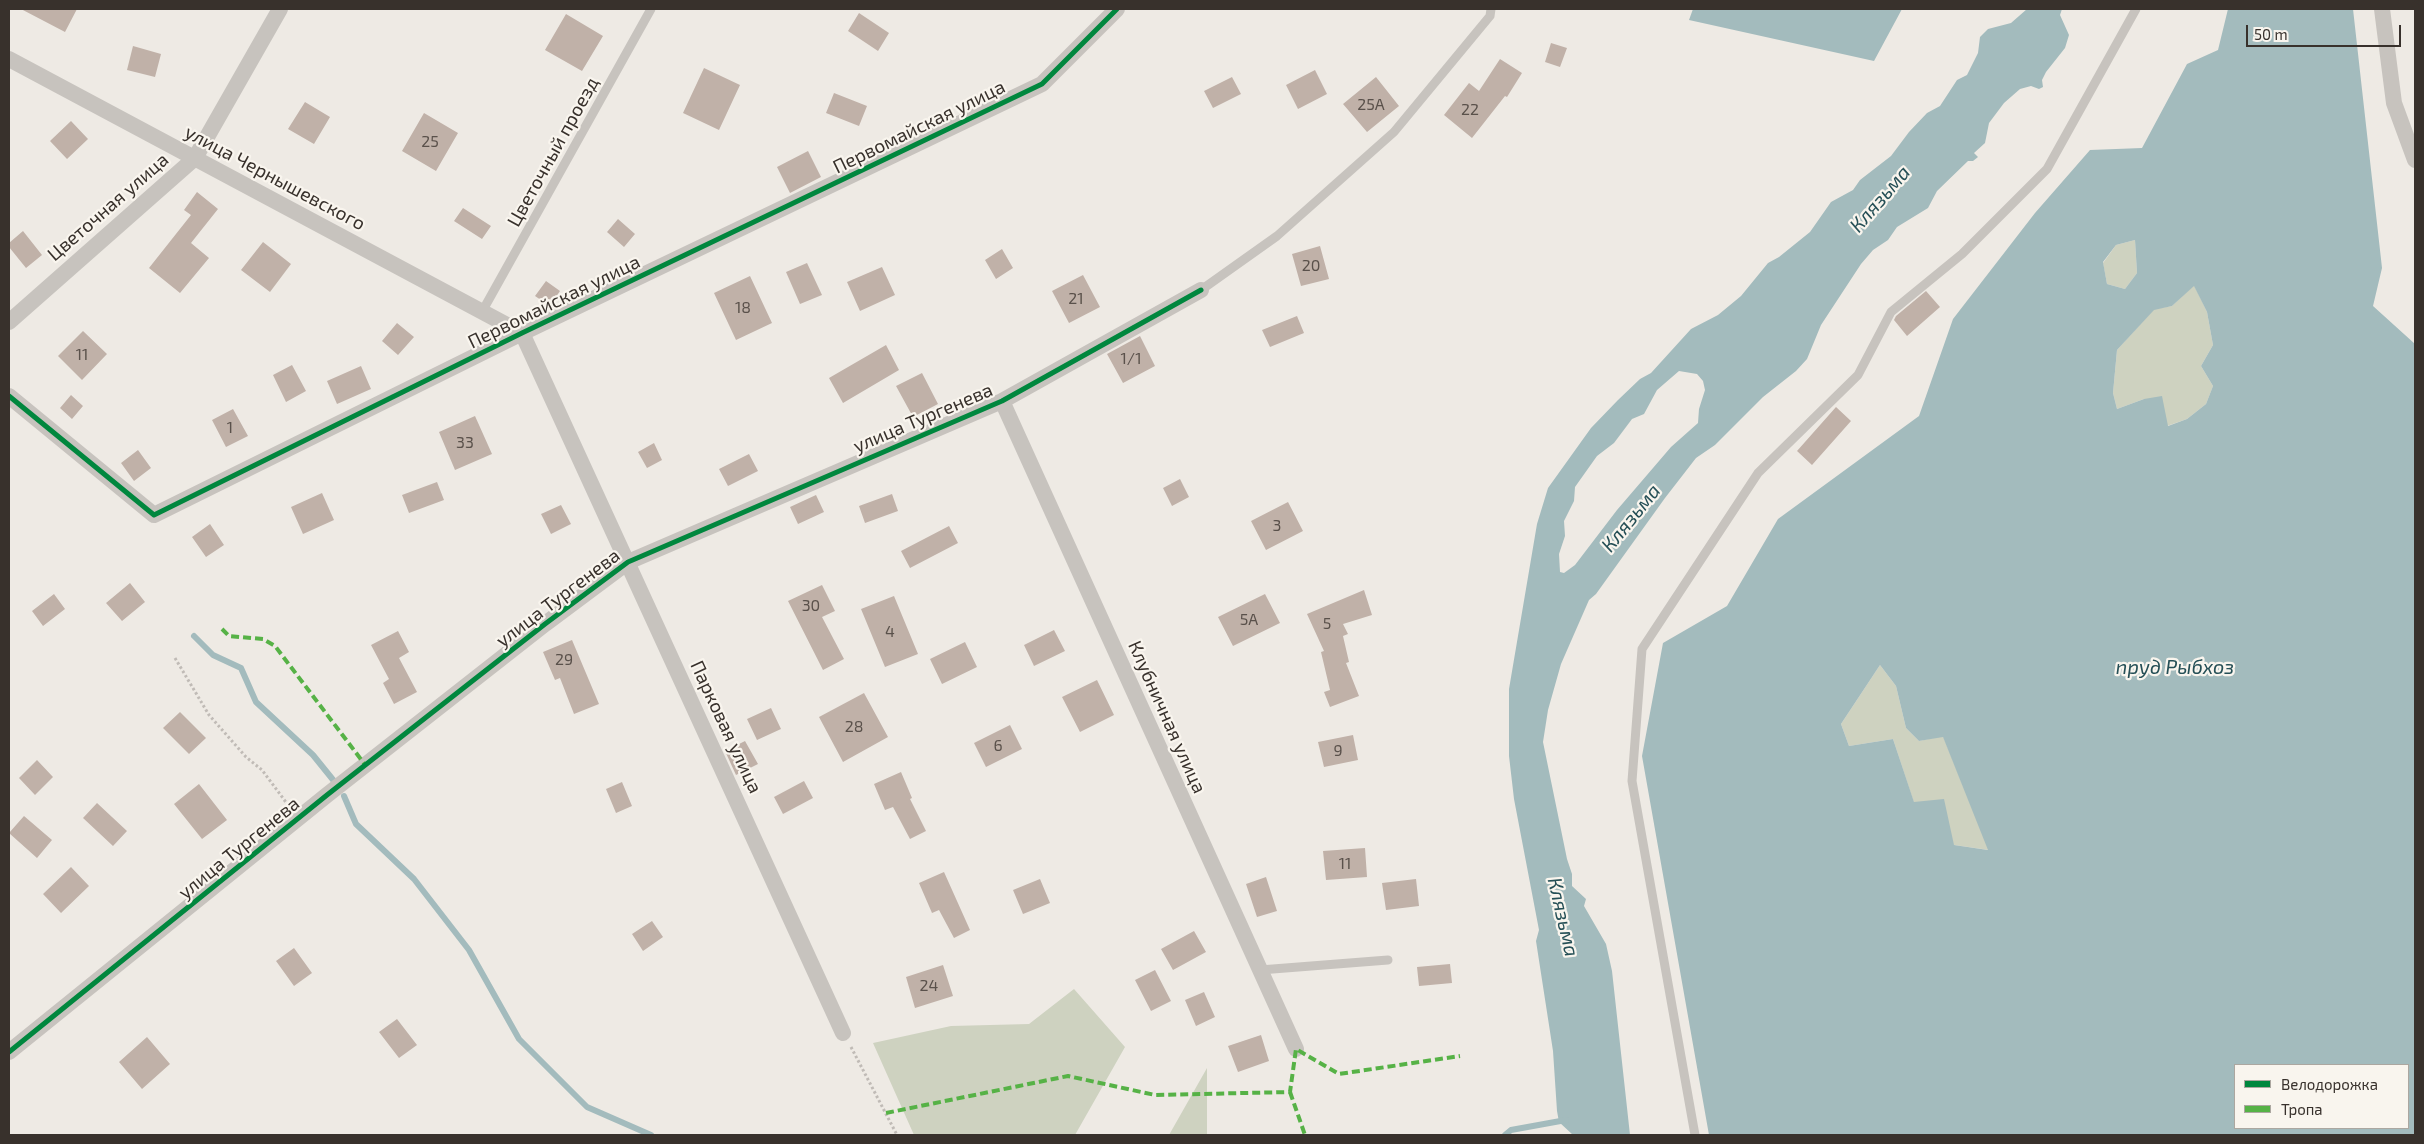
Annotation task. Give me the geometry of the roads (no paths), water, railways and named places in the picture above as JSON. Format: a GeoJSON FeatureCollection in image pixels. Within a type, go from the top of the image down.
{"type":"FeatureCollection","features":[{"type":"Feature","properties":{"kind":"street","name":"Цветочная улица"},"geometry":{"type":"LineString","coordinates":[[9,322],[194,158],[280,9]]}},
{"type":"Feature","properties":{"kind":"street","name":"Первомайская улица"},"geometry":{"type":"LineString","coordinates":[[9,396],[154,515],[522,333],[1042,84],[1117,9]]}},
{"type":"Feature","properties":{"kind":"street"},"geometry":{"type":"LineString","coordinates":[[2382,9],[2394,103],[2415,160]]}},
{"type":"Feature","properties":{"kind":"street","name":"улица Чернышевского"},"geometry":{"type":"LineString","coordinates":[[9,59],[483,310],[522,333]]}},
{"type":"Feature","properties":{"kind":"street","name":"улица Тургенева"},"geometry":{"type":"LineString","coordinates":[[9,1052],[327,795],[545,624],[628,562],[1002,401],[1201,290]]}},
{"type":"Feature","properties":{"kind":"street","name":"Парковая улица"},"geometry":{"type":"LineString","coordinates":[[522,333],[843,1033]]}},
{"type":"Feature","properties":{"kind":"street","name":"Клубничная улица"},"geometry":{"type":"LineString","coordinates":[[1002,401],[1296,1049]]}},
{"type":"Feature","properties":{"kind":"lane","name":"Цветочный проезд"},"geometry":{"type":"LineString","coordinates":[[483,310],[651,9]]}},
{"type":"Feature","properties":{"kind":"lane"},"geometry":{"type":"LineString","coordinates":[[1201,290],[1277,236],[1394,132],[1490,16],[1491,9]]}},
{"type":"Feature","properties":{"kind":"lane"},"geometry":{"type":"LineString","coordinates":[[1695,1135],[1632,780],[1642,649],[1758,473],[1858,375],[1891,312],[1962,254],[2047,168],[2136,9]]}},
{"type":"Feature","properties":{"kind":"lane"},"geometry":{"type":"LineString","coordinates":[[1260,970],[1388,960]]}},
{"type":"Feature","properties":{"kind":"water"},"geometry":{"type":"Polygon","coordinates":[[[1693,9],[1902,9],[1874,61],[1689,20],[1693,9]]]}},
{"type":"Feature","properties":{"kind":"water","name":"Клязьма"},"geometry":{"type":"Polygon","coordinates":[[[2027,9],[2062,9],[2060,15],[2069,35],[2065,48],[2042,80],[2043,87],[2039,89],[2031,86],[2020,89],[2004,103],[1989,123],[1985,143],[1974,153],[1978,157],[1973,161],[1968,161],[1937,191],[1928,208],[1897,227],[1888,240],[1873,250],[1861,264],[1821,325],[1807,359],[1796,371],[1763,397],[1715,445],[1696,458],[1596,594],[1589,600],[1561,664],[1548,710],[1543,742],[1567,859],[1572,874],[1572,886],[1586,899],[1584,906],[1606,944],[1612,971],[1630,1135],[1573,1135],[1559,1122],[1557,1111],[1553,1051],[1536,941],[1539,930],[1514,799],[1509,756],[1509,689],[1537,524],[1548,488],[1591,428],[1618,400],[1640,379],[1651,373],[1691,329],[1718,315],[1741,296],[1768,263],[1779,257],[1810,232],[1831,202],[1853,190],[1860,180],[1891,156],[1909,132],[1927,113],[1940,106],[1957,80],[1967,75],[1978,53],[1980,37],[1988,29],[2011,23],[2027,9]],[[1679,371],[1657,390],[1644,414],[1632,419],[1614,443],[1597,456],[1575,487],[1574,501],[1564,521],[1565,536],[1559,554],[1560,572],[1564,573],[1575,565],[1617,510],[1671,447],[1698,423],[1699,409],[1705,390],[1703,381],[1697,374],[1679,371]]]}},
{"type":"Feature","properties":{"kind":"water","name":"пруд Рыбхоз"},"geometry":{"type":"Polygon","coordinates":[[[2228,9],[2353,9],[2382,268],[2373,306],[2415,344],[2415,1135],[1709,1135],[1642,756],[1663,643],[1727,606],[1778,519],[1919,416],[1953,319],[2035,213],[2090,150],[2142,148],[2187,64],[2218,50],[2228,9]],[[2135,240],[2116,245],[2103,262],[2107,284],[2125,289],[2137,273],[2135,240]],[[2194,286],[2172,306],[2154,310],[2117,350],[2113,393],[2117,409],[2144,399],[2162,396],[2168,426],[2187,419],[2206,404],[2213,386],[2201,366],[2213,345],[2207,312],[2194,286]],[[1880,665],[1841,724],[1849,746],[1893,739],[1914,802],[1944,799],[1954,845],[1988,850],[1943,737],[1919,741],[1906,728],[1896,686],[1880,665]]]}},
{"type":"Feature","properties":{"kind":"waterway"},"geometry":{"type":"LineString","coordinates":[[194,636],[213,655],[241,668],[256,702],[313,755],[334,781]]}},
{"type":"Feature","properties":{"kind":"waterway"},"geometry":{"type":"LineString","coordinates":[[344,796],[356,824],[414,879],[469,950],[519,1039],[587,1107],[651,1135]]}},
{"type":"Feature","properties":{"kind":"waterway"},"geometry":{"type":"LineString","coordinates":[[1505,1135],[1511,1130],[1566,1120]]}}]}
